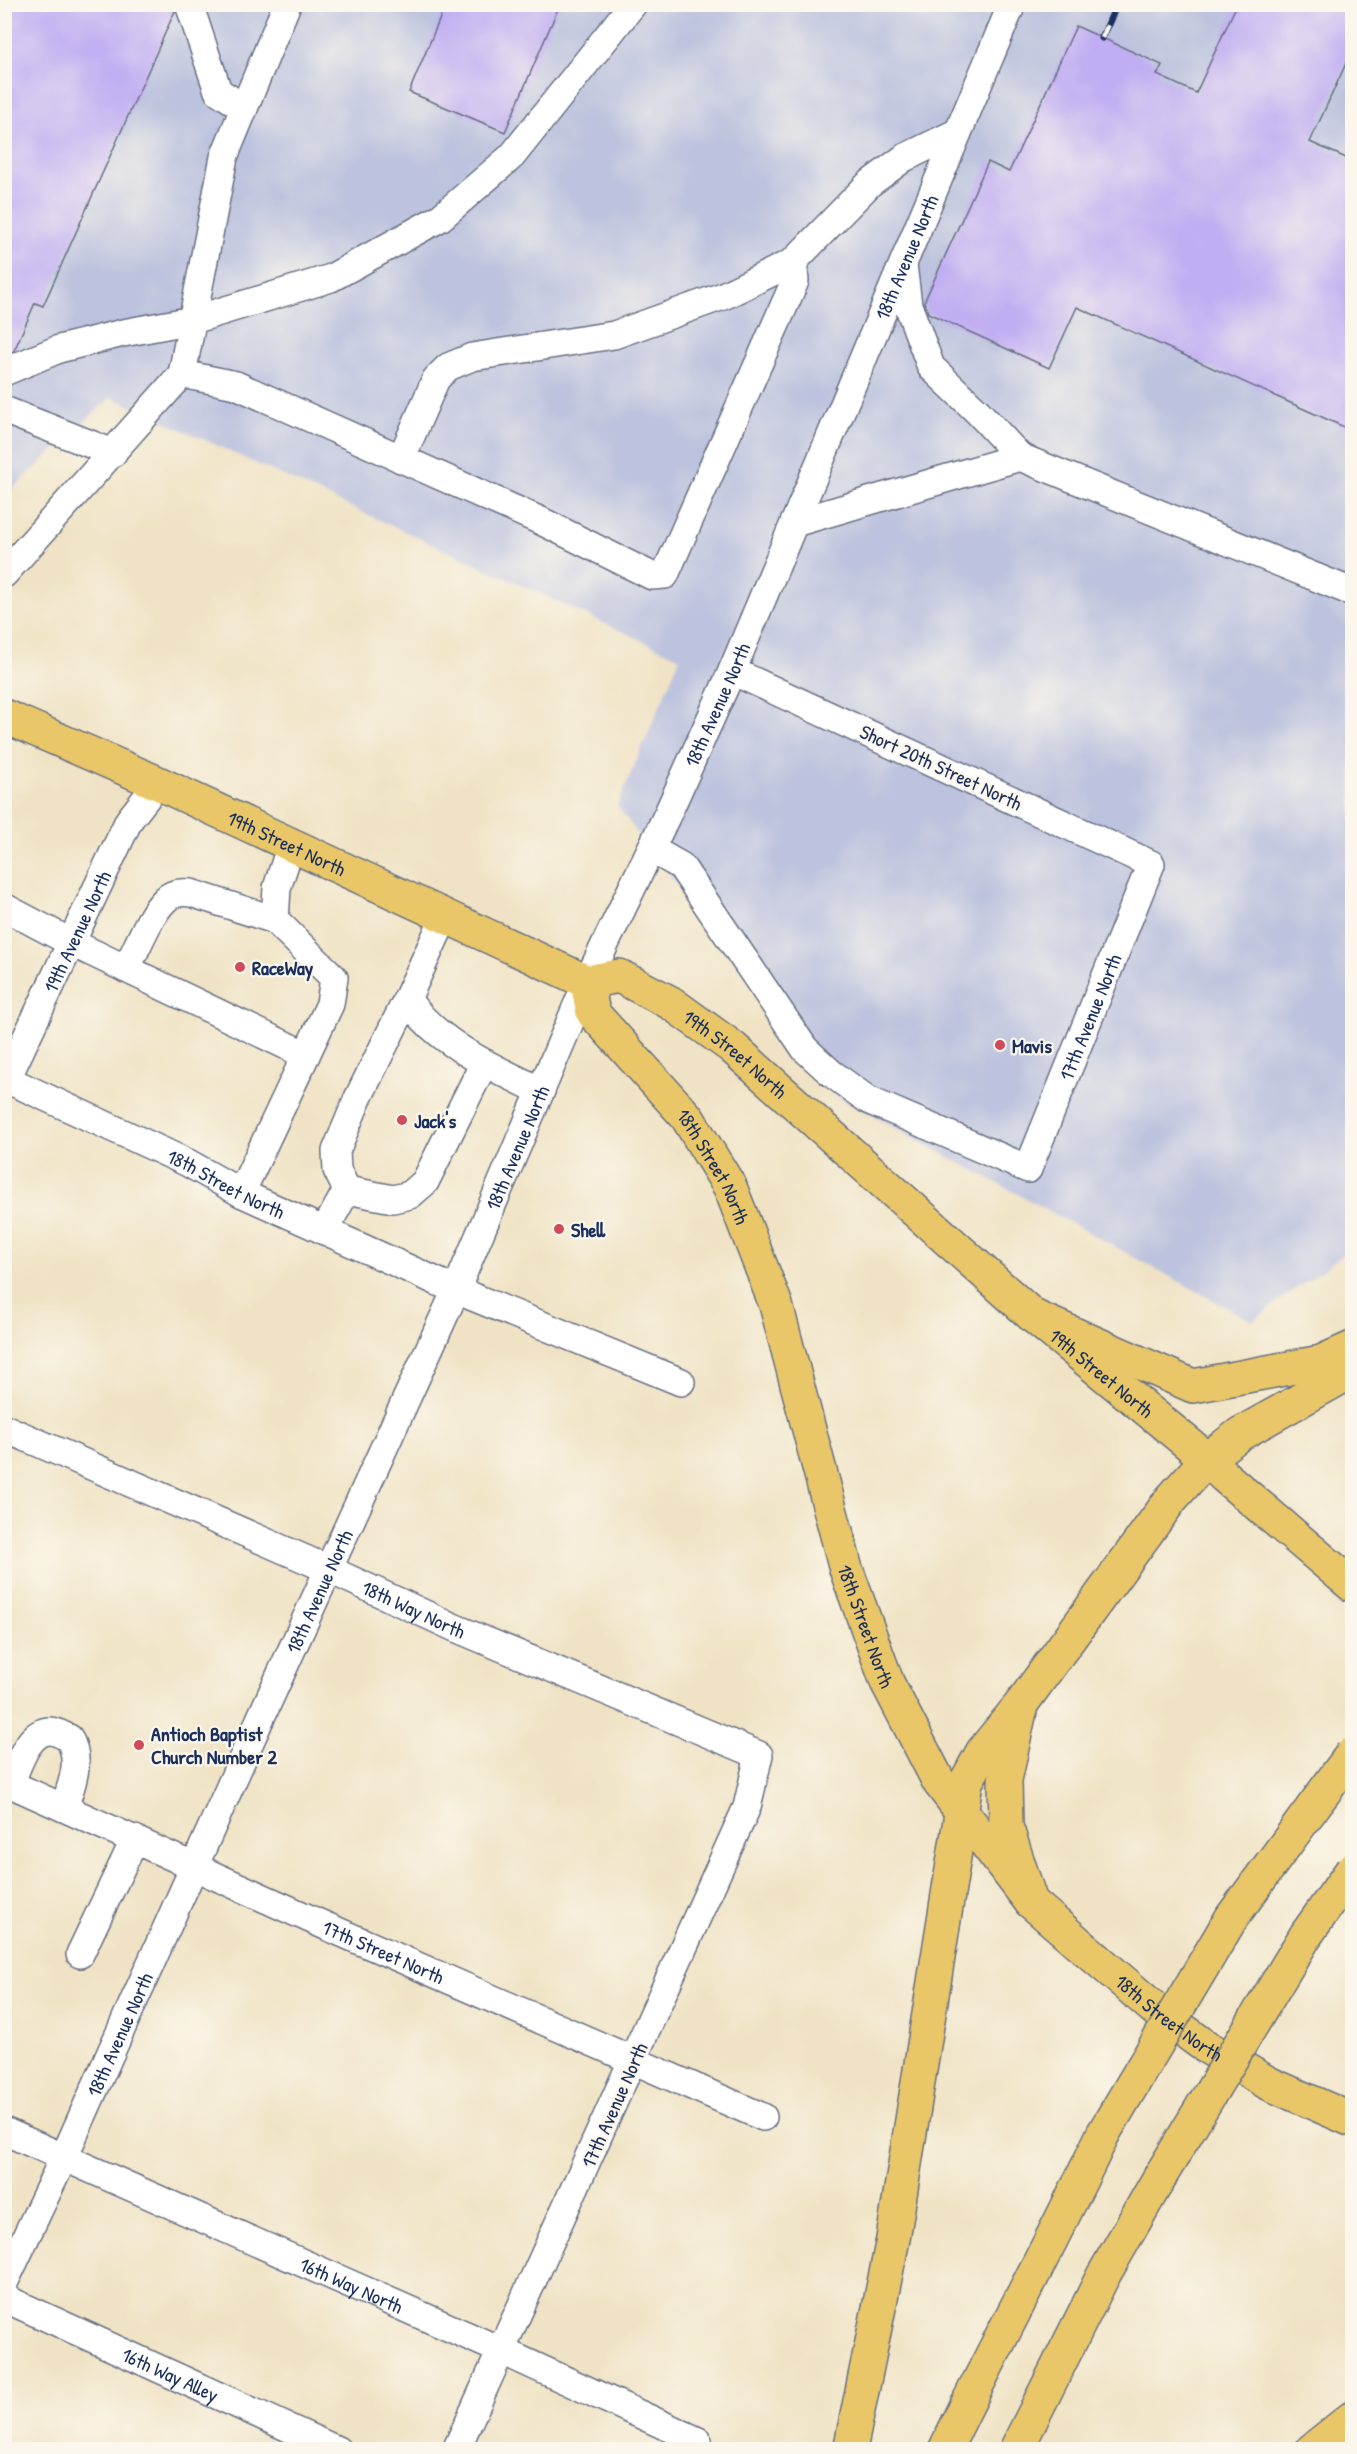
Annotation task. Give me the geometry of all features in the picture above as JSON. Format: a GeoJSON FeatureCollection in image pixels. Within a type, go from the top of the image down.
{"type":"FeatureCollection","features":[{"type":"Feature","properties":{"kind":"main road","name":"19th Street North"},"geometry":{"type":"LineString","coordinates":[[4,716],[158,783],[587,982],[619,976],[671,1003],[732,1047],[1033,1316],[1207,1459],[1353,1585]]}},
{"type":"Feature","properties":{"kind":"main road","name":"18th Street North"},"geometry":{"type":"LineString","coordinates":[[587,982],[593,1013],[687,1117],[730,1187],[776,1305],[846,1569],[886,1683],[939,1782],[1031,1902],[1156,2010],[1205,2046],[1268,2083],[1353,2120]]}},
{"type":"Feature","properties":{"kind":"main road"},"geometry":{"type":"LineString","coordinates":[[1033,1316],[1193,1386],[1321,1362],[1353,1348]]}},
{"type":"Feature","properties":{"kind":"main road"},"geometry":{"type":"LineString","coordinates":[[850,2450],[893,2239],[966,1782],[983,1751],[1022,1703],[1172,1498],[1207,1459],[1240,1434],[1353,1371]]}},
{"type":"Feature","properties":{"kind":"main road"},"geometry":{"type":"LineString","coordinates":[[1022,1703],[1005,1780],[1006,1826],[1031,1902]]}},
{"type":"Feature","properties":{"kind":"main road"},"geometry":{"type":"LineString","coordinates":[[945,2450],[978,2379],[1064,2218],[1103,2134],[1232,1917],[1353,1754]]}},
{"type":"Feature","properties":{"kind":"main road"},"geometry":{"type":"LineString","coordinates":[[1016,2450],[1103,2276],[1161,2175],[1306,1935],[1353,1870]]}},
{"type":"Feature","properties":{"kind":"main road"},"geometry":{"type":"LineString","coordinates":[[1312,2450],[1353,2418]]}},
{"type":"Feature","properties":{"kind":"street"},"geometry":{"type":"LineString","coordinates":[[189,4],[218,91],[244,108]]}},
{"type":"Feature","properties":{"kind":"street"},"geometry":{"type":"LineString","coordinates":[[4,574],[182,375],[224,157],[287,4]]}},
{"type":"Feature","properties":{"kind":"street"},"geometry":{"type":"LineString","coordinates":[[4,372],[59,349],[123,333],[193,320],[331,279],[440,218],[512,156],[633,4]]}},
{"type":"Feature","properties":{"kind":"street","name":"18th Avenue North"},"geometry":{"type":"LineString","coordinates":[[4,2283],[64,2157],[194,1865],[456,1290],[587,982],[651,849],[732,671],[1012,4]]}},
{"type":"Feature","properties":{"kind":"street"},"geometry":{"type":"LineString","coordinates":[[401,459],[436,379],[448,367],[472,357],[614,335],[723,296],[793,262],[870,184],[904,158],[958,132]]}},
{"type":"Feature","properties":{"kind":"street"},"geometry":{"type":"LineString","coordinates":[[182,375],[237,385],[541,521],[651,576],[665,575],[795,282],[793,262]]}},
{"type":"Feature","properties":{"kind":"street"},"geometry":{"type":"LineString","coordinates":[[903,264],[908,305],[931,367],[1020,457],[1353,591]]}},
{"type":"Feature","properties":{"kind":"street"},"geometry":{"type":"LineString","coordinates":[[4,410],[113,453]]}},
{"type":"Feature","properties":{"kind":"street"},"geometry":{"type":"LineString","coordinates":[[794,523],[1020,457]]}},
{"type":"Feature","properties":{"kind":"street","name":"Short 20th Street North"},"geometry":{"type":"LineString","coordinates":[[732,671],[1151,864]]}},
{"type":"Feature","properties":{"kind":"street","name":"19th Avenue North"},"geometry":{"type":"LineString","coordinates":[[5,1081],[129,820],[158,783]]}},
{"type":"Feature","properties":{"kind":"street"},"geometry":{"type":"LineString","coordinates":[[275,920],[277,888],[291,845]]}},
{"type":"Feature","properties":{"kind":"street","name":"17th Avenue North"},"geometry":{"type":"LineString","coordinates":[[651,849],[681,866],[805,1049],[831,1073],[868,1100],[1028,1168],[1151,864]]}},
{"type":"Feature","properties":{"kind":"street"},"geometry":{"type":"LineString","coordinates":[[126,969],[157,910],[165,900],[181,892],[191,892],[275,920],[334,978],[330,1004],[241,1193]]}},
{"type":"Feature","properties":{"kind":"street"},"geometry":{"type":"LineString","coordinates":[[4,907],[72,943],[306,1055]]}},
{"type":"Feature","properties":{"kind":"street"},"geometry":{"type":"LineString","coordinates":[[347,1190],[337,1170],[336,1152],[358,1098],[407,999],[444,916]]}},
{"type":"Feature","properties":{"kind":"street"},"geometry":{"type":"LineString","coordinates":[[407,999],[419,1016],[466,1054],[541,1091]]}},
{"type":"Feature","properties":{"kind":"street"},"geometry":{"type":"LineString","coordinates":[[347,1190],[393,1199],[410,1195],[426,1182],[484,1063]]}},
{"type":"Feature","properties":{"kind":"street","name":"18th Street North"},"geometry":{"type":"LineString","coordinates":[[5,1081],[188,1162],[241,1193],[456,1290],[681,1382]]}},
{"type":"Feature","properties":{"kind":"street"},"geometry":{"type":"LineString","coordinates":[[324,1231],[347,1190]]}},
{"type":"Feature","properties":{"kind":"street","name":"18th Way North"},"geometry":{"type":"LineString","coordinates":[[4,1428],[328,1569],[453,1627],[759,1755]]}},
{"type":"Feature","properties":{"kind":"street"},"geometry":{"type":"LineString","coordinates":[[7,1782],[27,1746],[36,1736],[50,1731],[69,1738],[75,1750],[76,1772],[64,1808]]}},
{"type":"Feature","properties":{"kind":"street","name":"17th Avenue North"},"geometry":{"type":"LineString","coordinates":[[456,2450],[747,1807],[759,1755]]}},
{"type":"Feature","properties":{"kind":"street","name":"17th Street North"},"geometry":{"type":"LineString","coordinates":[[7,1782],[320,1923],[763,2117]]}},
{"type":"Feature","properties":{"kind":"street"},"geometry":{"type":"LineString","coordinates":[[80,1954],[135,1839]]}},
{"type":"Feature","properties":{"kind":"street","name":"16th Way North"},"geometry":{"type":"LineString","coordinates":[[4,2131],[502,2351],[698,2442]]}},
{"type":"Feature","properties":{"kind":"street","name":"16th Way Alley"},"geometry":{"type":"LineString","coordinates":[[4,2298],[338,2450]]}},
{"type":"Feature","properties":{"kind":"shaded area"},"geometry":{"type":"Polygon","coordinates":[[[5,5],[1352,5],[1352,1248],[1252,1321],[838,1097],[617,806],[680,658],[111,397],[5,496],[5,5]]]}},
{"type":"Feature","properties":{"kind":"building"},"geometry":{"type":"Polygon","coordinates":[[[4,4],[174,4],[175,11],[43,306],[35,303],[14,351],[4,355],[4,4]]]}},
{"type":"Feature","properties":{"kind":"building"},"geometry":{"type":"Polygon","coordinates":[[[446,4],[560,4],[505,132],[409,92],[446,4]]]}},
{"type":"Feature","properties":{"kind":"building"},"geometry":{"type":"Polygon","coordinates":[[[1237,4],[1353,4],[1353,48],[1310,142],[1353,161],[1353,431],[1077,307],[1049,368],[928,313],[924,302],[988,162],[1009,172],[1076,26],[1162,65],[1157,75],[1196,93],[1237,4]]]}},
{"type":"Feature","properties":{"kind":"railway"},"geometry":{"type":"LineString","coordinates":[[1102,38],[1117,4]]}},
{"type":"Feature","properties":{"kind":"place","name":"RaceWay"},"geometry":{"type":"Point","coordinates":[240,967]}},
{"type":"Feature","properties":{"kind":"place","name":"Mavis"},"geometry":{"type":"Point","coordinates":[1000,1045]}},
{"type":"Feature","properties":{"kind":"place","name":"Jack's"},"geometry":{"type":"Point","coordinates":[402,1120]}},
{"type":"Feature","properties":{"kind":"place","name":"Shell"},"geometry":{"type":"Point","coordinates":[559,1229]}},
{"type":"Feature","properties":{"kind":"place","name":"Antioch Baptist Church Number 2"},"geometry":{"type":"Point","coordinates":[139,1745]}}]}
